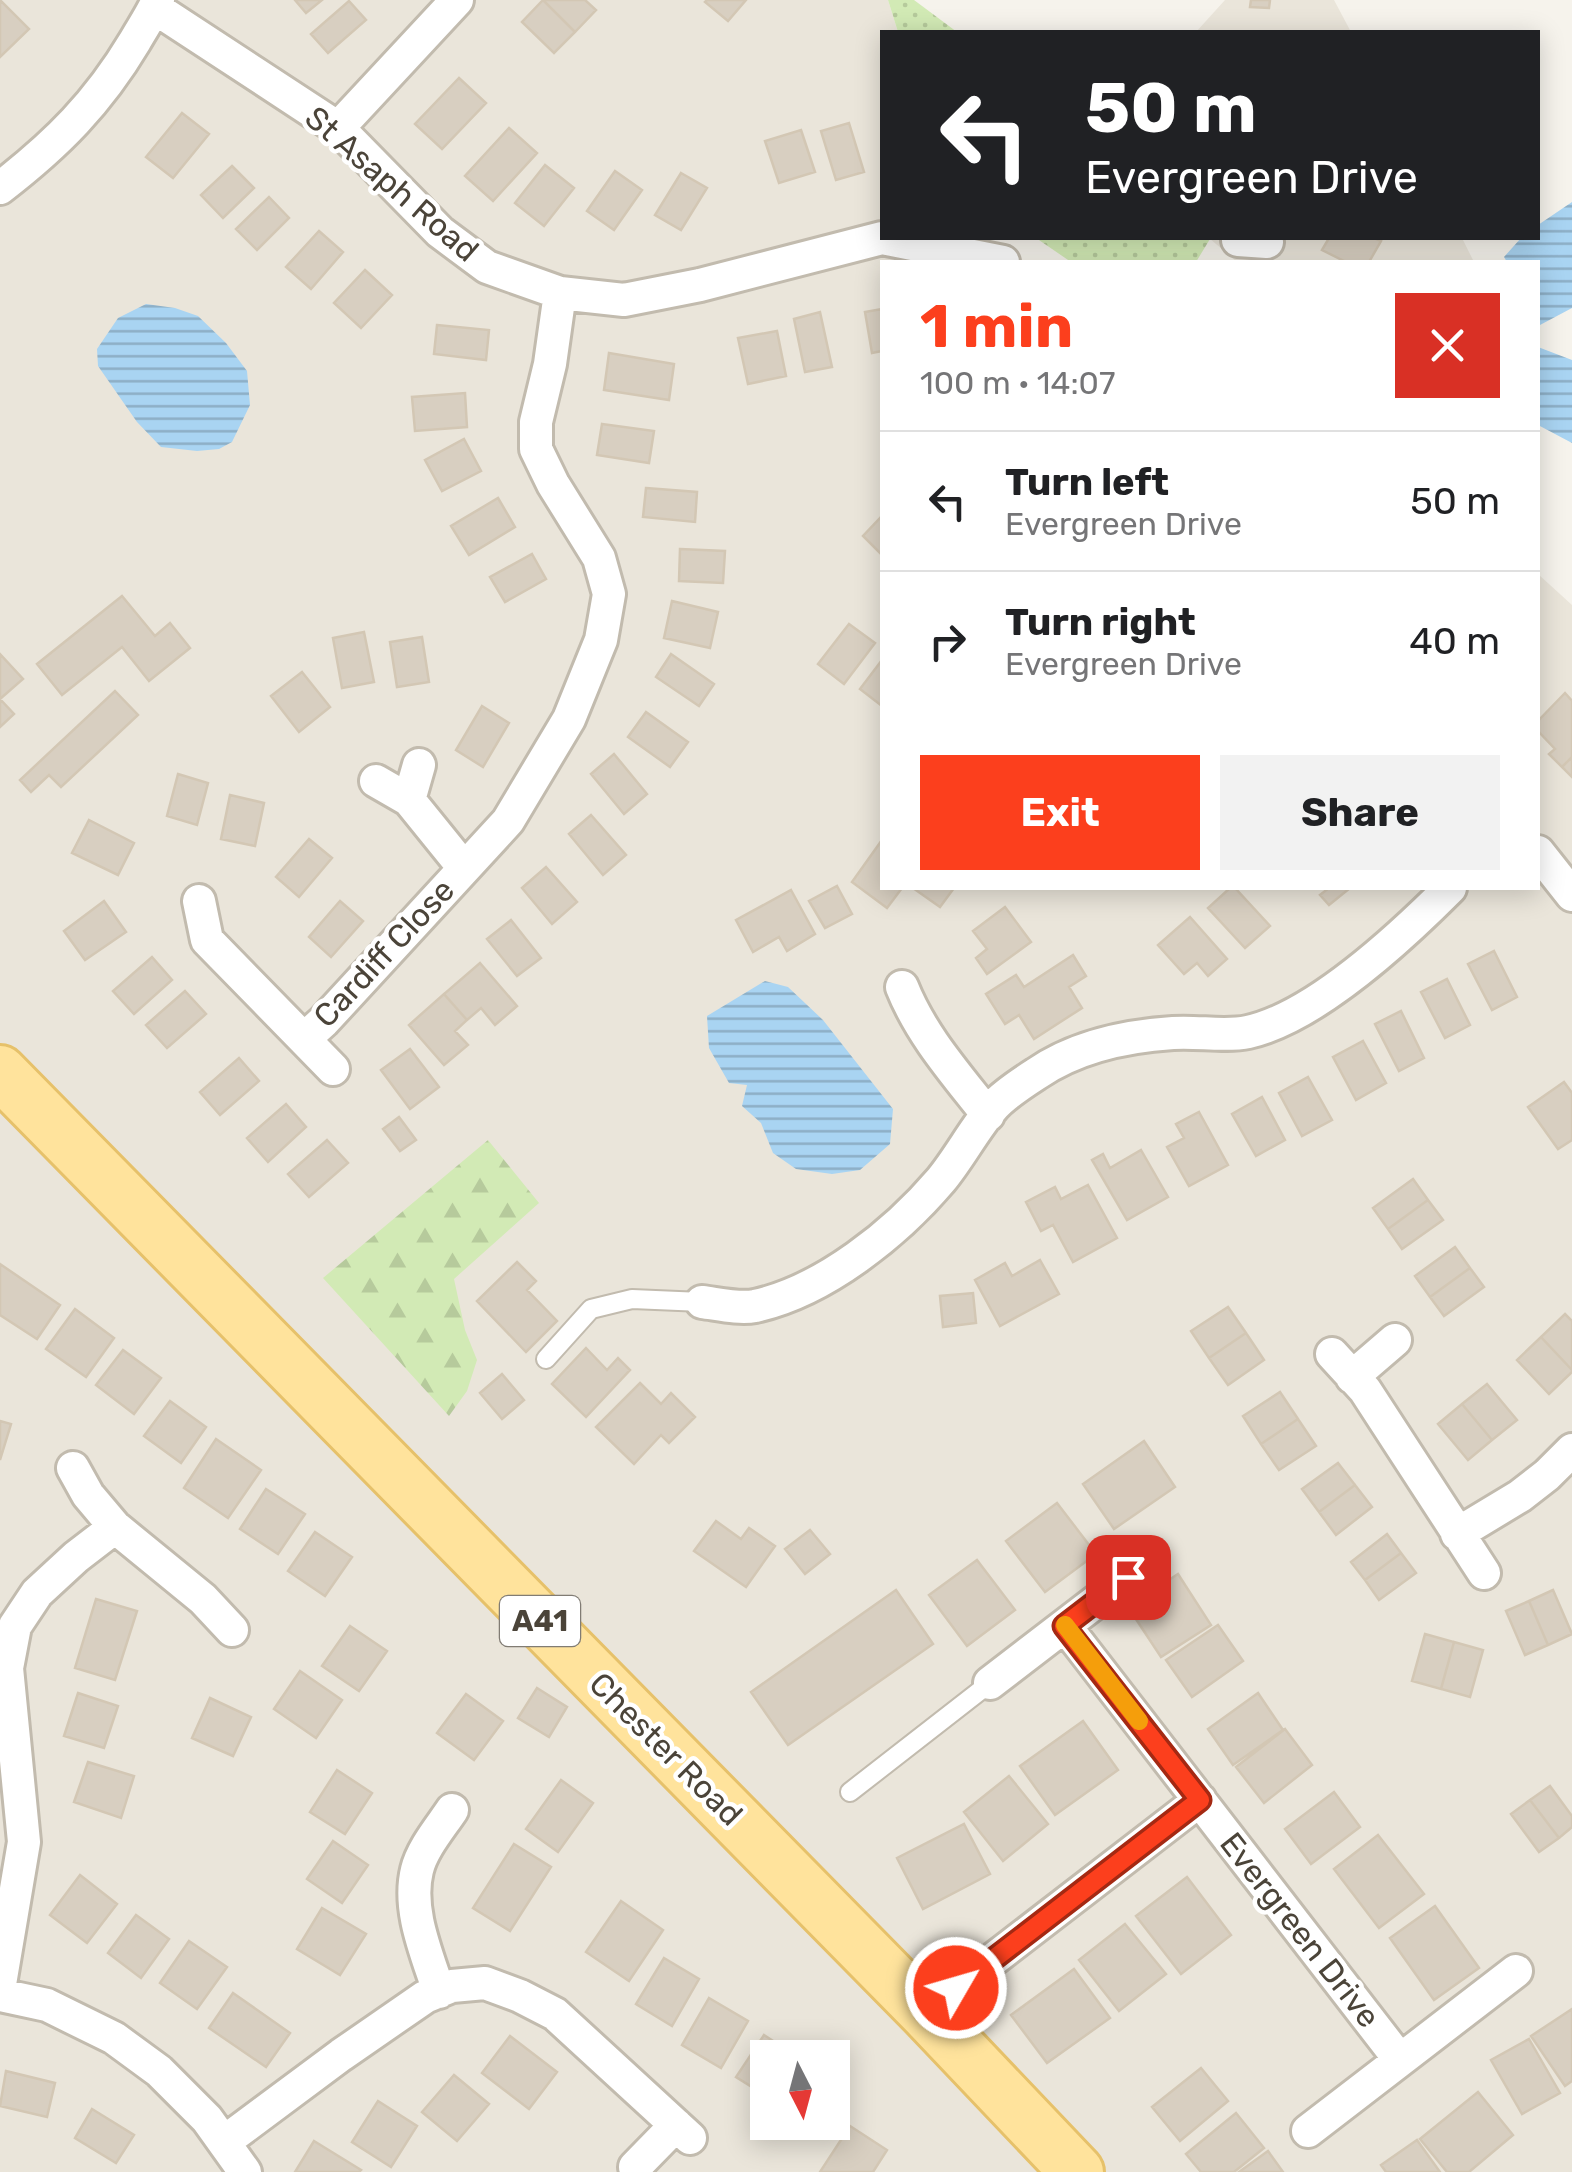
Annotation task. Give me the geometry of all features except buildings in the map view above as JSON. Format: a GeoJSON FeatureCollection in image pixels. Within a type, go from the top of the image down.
{"type":"FeatureCollection","features":[{"type":"Feature","properties":{"kind":"main road","name":"Chester Road"},"geometry":{"type":"LineString","coordinates":[[0,1072],[1078,2172]]}},
{"type":"Feature","properties":{"kind":"street"},"geometry":{"type":"LineString","coordinates":[[338,128],[457,0]]}},
{"type":"Feature","properties":{"kind":"street"},"geometry":{"type":"LineString","coordinates":[[0,188],[40,157],[85,113],[121,64],[156,4]]}},
{"type":"Feature","properties":{"kind":"street","name":"St Asaph Road"},"geometry":{"type":"LineString","coordinates":[[156,4],[338,128],[440,232],[487,266],[560,293],[624,300],[880,239]]}},
{"type":"Feature","properties":{"kind":"street","name":"St Asaph Road"},"geometry":{"type":"LineString","coordinates":[[892,240],[993,260]]}},
{"type":"Feature","properties":{"kind":"street","name":"Cardiff Close"},"geometry":{"type":"LineString","coordinates":[[304,1039],[508,821],[569,720],[601,640],[609,594],[599,558],[536,449],[536,422],[550,364],[560,293]]}},
{"type":"Feature","properties":{"kind":"street"},"geometry":{"type":"LineString","coordinates":[[409,800],[420,765]]}},
{"type":"Feature","properties":{"kind":"street","name":"Cardiff Close"},"geometry":{"type":"LineString","coordinates":[[376,781],[409,800],[464,868]]}},
{"type":"Feature","properties":{"kind":"street"},"geometry":{"type":"LineString","coordinates":[[1540,855],[1572,895]]}},
{"type":"Feature","properties":{"kind":"street"},"geometry":{"type":"LineString","coordinates":[[702,1302],[752,1307],[825,1277],[909,1215],[942,1178],[995,1105],[1038,1072],[1098,1044],[1171,1033],[1247,1032],[1298,1012],[1386,948],[1448,890]]}},
{"type":"Feature","properties":{"kind":"street","name":"Cardiff Close"},"geometry":{"type":"LineString","coordinates":[[199,901],[208,940],[333,1068]]}},
{"type":"Feature","properties":{"kind":"street"},"geometry":{"type":"LineString","coordinates":[[902,986],[929,1039],[988,1115]]}},
{"type":"Feature","properties":{"kind":"street"},"geometry":{"type":"LineString","coordinates":[[1395,1340],[1342,1366],[1364,1390],[1484,1573]]}},
{"type":"Feature","properties":{"kind":"street"},"geometry":{"type":"LineString","coordinates":[[1457,1534],[1520,1496],[1572,1450]]}},
{"type":"Feature","properties":{"kind":"street"},"geometry":{"type":"LineString","coordinates":[[72,1468],[88,1495],[115,1526],[203,1599],[232,1630]]}},
{"type":"Feature","properties":{"kind":"street"},"geometry":{"type":"LineString","coordinates":[[0,1984],[24,1842],[7,1668],[15,1626],[37,1592],[115,1526]]}},
{"type":"Feature","properties":{"kind":"street"},"geometry":{"type":"LineString","coordinates":[[990,1683],[1128,1577]]}},
{"type":"Feature","properties":{"kind":"street","name":"Evergreen Drive"},"geometry":{"type":"LineString","coordinates":[[1064,1626],[1400,2060]]}},
{"type":"Feature","properties":{"kind":"street","name":"Evergreen Drive"},"geometry":{"type":"LineString","coordinates":[[925,2012],[1200,1800]]}},
{"type":"Feature","properties":{"kind":"street"},"geometry":{"type":"LineString","coordinates":[[438,1992],[414,1893],[417,1868],[452,1810]]}},
{"type":"Feature","properties":{"kind":"street","name":"Evergreen Drive"},"geometry":{"type":"LineString","coordinates":[[1308,2131],[1516,1971]]}},
{"type":"Feature","properties":{"kind":"street"},"geometry":{"type":"LineString","coordinates":[[224,2142],[424,1997],[452,1986],[485,1982],[555,2014],[683,2131],[635,2166]]}},
{"type":"Feature","properties":{"kind":"street"},"geometry":{"type":"LineString","coordinates":[[0,1995],[47,2005],[114,2038],[159,2071],[207,2119],[245,2172]]}},
{"type":"Feature","properties":{"kind":"lane"},"geometry":{"type":"LineString","coordinates":[[546,1360],[591,1310],[632,1299],[702,1302]]}},
{"type":"Feature","properties":{"kind":"lane"},"geometry":{"type":"LineString","coordinates":[[850,1792],[990,1683]]}},
{"type":"Feature","properties":{"kind":"shaded area"},"geometry":{"type":"Polygon","coordinates":[[[0,0],[888,0],[897,30],[880,30],[880,240],[957,260],[880,260],[880,890],[1540,890],[1540,576],[1572,605],[1572,2172],[0,2172],[0,0]]]}},
{"type":"Feature","properties":{"kind":"shaded area"},"geometry":{"type":"Polygon","coordinates":[[[1225,0],[1334,0],[1350,30],[1198,30],[1225,0]]]}},
{"type":"Feature","properties":{"kind":"shaded area"},"geometry":{"type":"Polygon","coordinates":[[[1211,240],[1463,240],[1473,260],[1235,260],[1211,240]]]}},
{"type":"Feature","properties":{"kind":"green space"},"geometry":{"type":"Polygon","coordinates":[[[888,0],[914,0],[954,30],[897,30],[888,0]]]}},
{"type":"Feature","properties":{"kind":"green space"},"geometry":{"type":"Polygon","coordinates":[[[1039,240],[1209,240],[1197,260],[1068,260],[1039,240]]]}},
{"type":"Feature","properties":{"kind":"green space"},"geometry":{"type":"Polygon","coordinates":[[[488,1140],[539,1203],[454,1279],[465,1330],[477,1360],[467,1391],[449,1416],[323,1278],[488,1140]]]}},
{"type":"Feature","properties":{"kind":"water"},"geometry":{"type":"Polygon","coordinates":[[[1572,202],[1572,308],[1540,325],[1540,260],[1504,257],[1519,240],[1540,240],[1540,224],[1572,202]]]}},
{"type":"Feature","properties":{"kind":"water"},"geometry":{"type":"Polygon","coordinates":[[[146,304],[198,316],[247,371],[250,405],[232,442],[219,449],[197,451],[161,447],[137,422],[98,366],[97,349],[118,318],[146,304]]]}},
{"type":"Feature","properties":{"kind":"water"},"geometry":{"type":"Polygon","coordinates":[[[1540,348],[1572,360],[1572,443],[1540,426],[1540,348]]]}},
{"type":"Feature","properties":{"kind":"water"},"geometry":{"type":"Polygon","coordinates":[[[765,981],[788,987],[823,1020],[893,1109],[890,1144],[860,1170],[832,1174],[796,1169],[773,1153],[761,1123],[742,1106],[747,1085],[729,1083],[709,1048],[707,1016],[765,981]]]}},
{"type":"Feature","properties":{"kind":"slow traffic"},"geometry":{"type":"LineString","coordinates":[[1065,1625],[1139,1721]]}},
{"type":"Feature","properties":{"kind":"route"},"geometry":{"type":"LineString","coordinates":[[956,1988],[1200,1800],[1064,1626],[1128,1577]]}}]}
